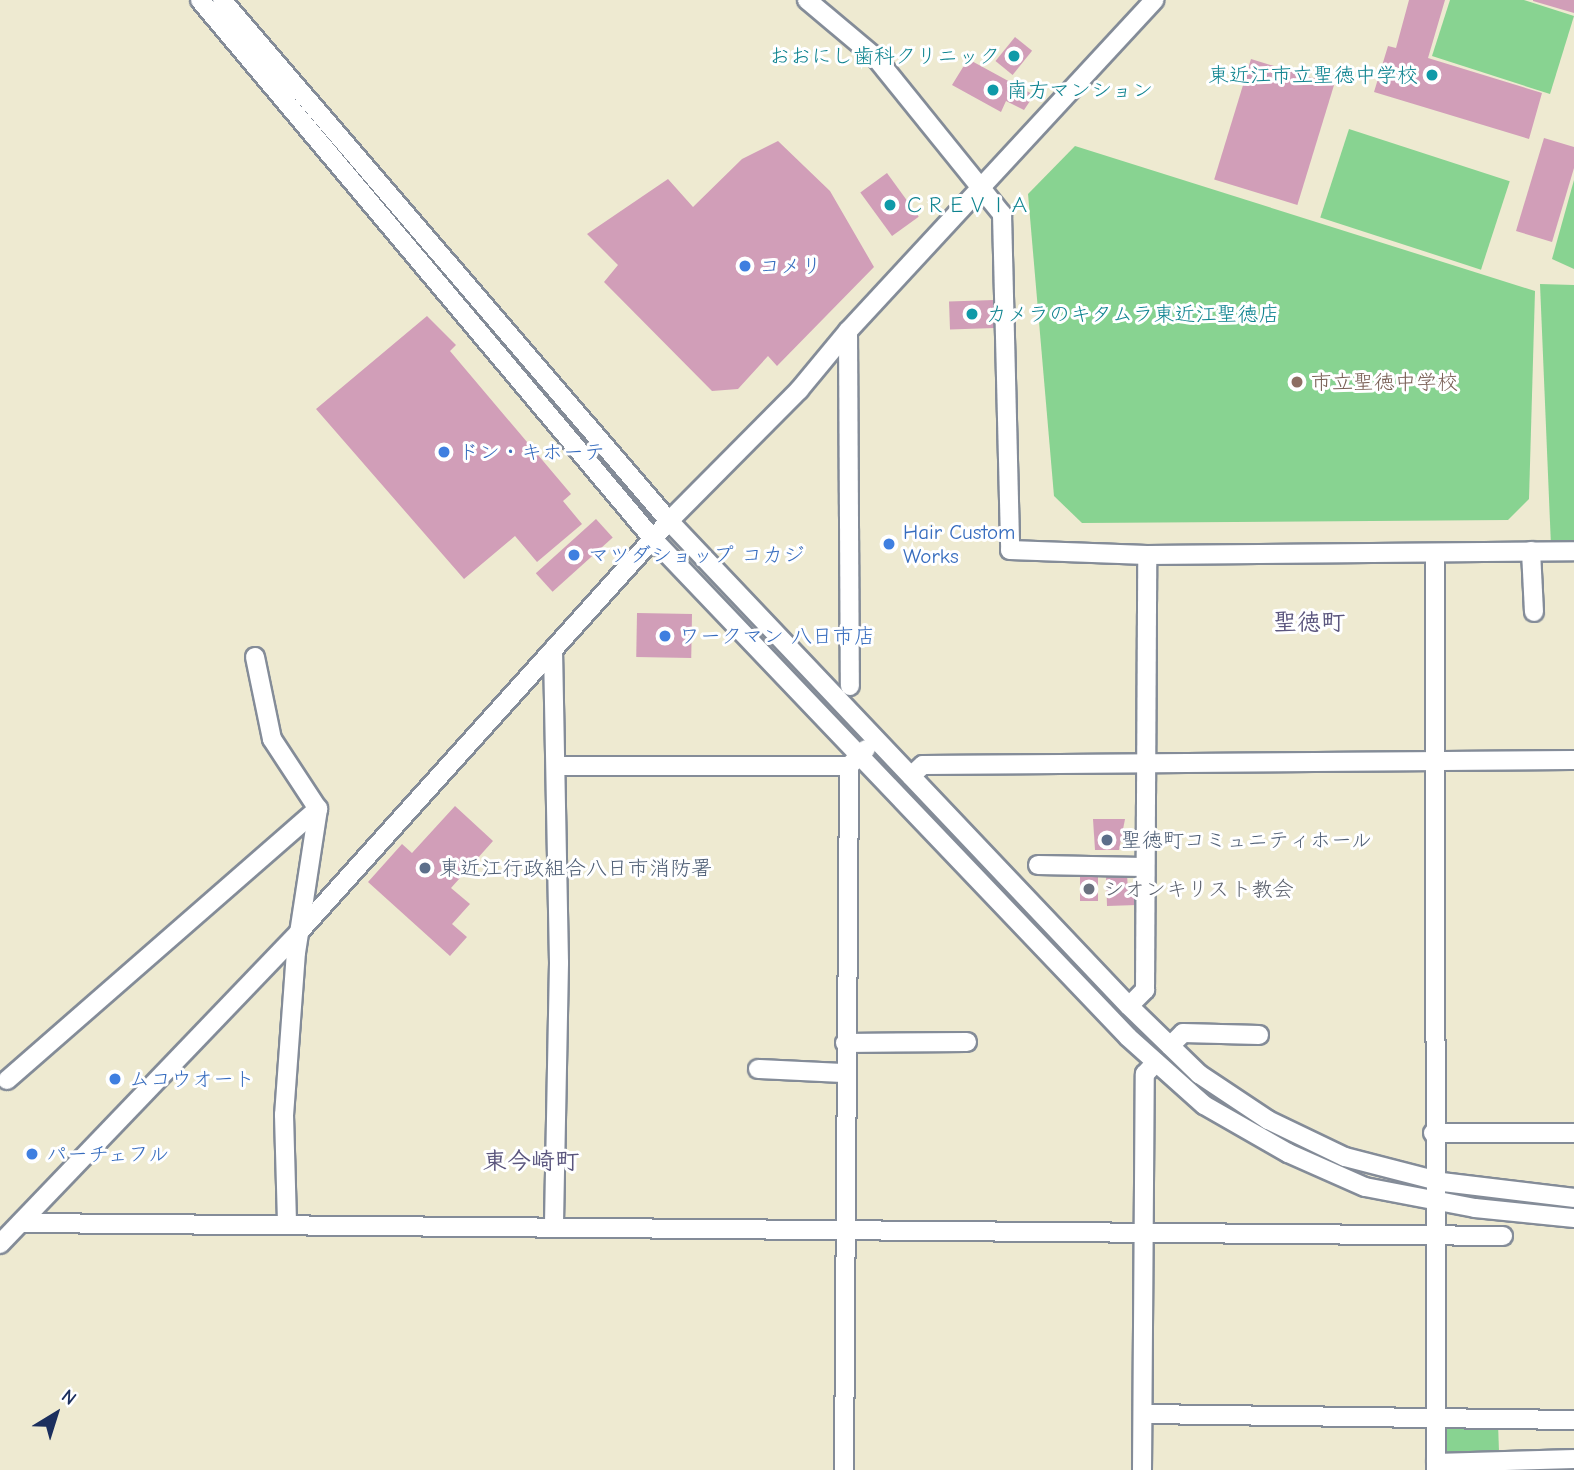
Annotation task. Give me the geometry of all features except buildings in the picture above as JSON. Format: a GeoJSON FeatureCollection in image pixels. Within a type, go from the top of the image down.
{"type":"FeatureCollection","features":[{"type":"Feature","properties":{"kind":"street"},"geometry":{"type":"LineString","coordinates":[[200,0],[653,539],[855,761],[1157,1062],[1204,1105],[1288,1153],[1365,1187],[1433,1200],[1574,1218]]}},
{"type":"Feature","properties":{"kind":"street"},"geometry":{"type":"LineString","coordinates":[[222,0],[669,521],[1129,1006],[1199,1074],[1268,1120],[1345,1157],[1433,1180],[1574,1198]]}},
{"type":"Feature","properties":{"kind":"street"},"geometry":{"type":"LineString","coordinates":[[807,0],[876,58],[1002,214],[1010,550],[1147,555],[1574,551]]}},
{"type":"Feature","properties":{"kind":"street"},"geometry":{"type":"LineString","coordinates":[[0,1244],[299,932],[669,521],[799,390],[848,331],[1155,0]]}},
{"type":"Feature","properties":{"kind":"street"},"geometry":{"type":"LineString","coordinates":[[848,331],[849,686]]}},
{"type":"Feature","properties":{"kind":"street"},"geometry":{"type":"LineString","coordinates":[[1531,551],[1534,612]]}},
{"type":"Feature","properties":{"kind":"street"},"geometry":{"type":"LineString","coordinates":[[1435,553],[1433,1200],[1436,1466],[1574,1459]]}},
{"type":"Feature","properties":{"kind":"street"},"geometry":{"type":"LineString","coordinates":[[1129,1006],[1145,990],[1147,555]]}},
{"type":"Feature","properties":{"kind":"street"},"geometry":{"type":"LineString","coordinates":[[553,650],[558,766],[554,1224]]}},
{"type":"Feature","properties":{"kind":"street"},"geometry":{"type":"LineString","coordinates":[[255,657],[272,738],[318,809],[299,932],[284,1115],[287,1223]]}},
{"type":"Feature","properties":{"kind":"street"},"geometry":{"type":"LineString","coordinates":[[844,1470],[844,1073],[855,761],[876,739]]}},
{"type":"Feature","properties":{"kind":"street"},"geometry":{"type":"LineString","coordinates":[[911,776],[923,765],[1574,760]]}},
{"type":"Feature","properties":{"kind":"street"},"geometry":{"type":"LineString","coordinates":[[558,766],[855,761]]}},
{"type":"Feature","properties":{"kind":"street"},"geometry":{"type":"LineString","coordinates":[[7,1080],[318,809]]}},
{"type":"Feature","properties":{"kind":"street"},"geometry":{"type":"LineString","coordinates":[[1038,864],[1144,867]]}},
{"type":"Feature","properties":{"kind":"street"},"geometry":{"type":"LineString","coordinates":[[1170,1046],[1183,1032],[1259,1035]]}},
{"type":"Feature","properties":{"kind":"street"},"geometry":{"type":"LineString","coordinates":[[845,1043],[967,1042]]}},
{"type":"Feature","properties":{"kind":"street"},"geometry":{"type":"LineString","coordinates":[[1142,1470],[1145,1074],[1157,1062]]}},
{"type":"Feature","properties":{"kind":"street"},"geometry":{"type":"LineString","coordinates":[[758,1069],[844,1073]]}},
{"type":"Feature","properties":{"kind":"street"},"geometry":{"type":"LineString","coordinates":[[1433,1132],[1574,1133]]}},
{"type":"Feature","properties":{"kind":"street"},"geometry":{"type":"LineString","coordinates":[[20,1223],[554,1224],[846,1233],[1503,1236]]}},
{"type":"Feature","properties":{"kind":"street"},"geometry":{"type":"LineString","coordinates":[[1143,1414],[1574,1420]]}},
{"type":"Feature","properties":{"kind":"green space"},"geometry":{"type":"Polygon","coordinates":[[[1450,0],[1524,0],[1574,16],[1550,94],[1432,56],[1450,0]]]}},
{"type":"Feature","properties":{"kind":"green space"},"geometry":{"type":"Polygon","coordinates":[[[1349,129],[1510,181],[1481,270],[1320,217],[1349,129]]]}},
{"type":"Feature","properties":{"kind":"green space"},"geometry":{"type":"Polygon","coordinates":[[[1075,146],[1535,291],[1529,499],[1508,520],[1082,523],[1054,496],[1028,194],[1075,146]]]}},
{"type":"Feature","properties":{"kind":"green space"},"geometry":{"type":"Polygon","coordinates":[[[1574,180],[1574,269],[1552,259],[1574,180]]]}},
{"type":"Feature","properties":{"kind":"green space"},"geometry":{"type":"Polygon","coordinates":[[[1540,284],[1574,285],[1574,545],[1551,546],[1540,284]]]}},
{"type":"Feature","properties":{"kind":"green space"},"geometry":{"type":"Polygon","coordinates":[[[1498,1423],[1499,1453],[1443,1455],[1442,1425],[1498,1423]]]}},
{"type":"Feature","properties":{"kind":"place","name":"おおにし歯科クリニック"},"geometry":{"type":"Point","coordinates":[1014,56]}},
{"type":"Feature","properties":{"kind":"place","name":"東近江市立聖徳中学校"},"geometry":{"type":"Point","coordinates":[1432,75]}},
{"type":"Feature","properties":{"kind":"place","name":"南方マンション"},"geometry":{"type":"Point","coordinates":[993,90]}},
{"type":"Feature","properties":{"kind":"place","name":"ＣＲＥＶＩＡ"},"geometry":{"type":"Point","coordinates":[890,205]}},
{"type":"Feature","properties":{"kind":"place","name":"コメリ"},"geometry":{"type":"Point","coordinates":[745,266]}},
{"type":"Feature","properties":{"kind":"place","name":"カメラのキタムラ東近江聖徳店"},"geometry":{"type":"Point","coordinates":[972,314]}},
{"type":"Feature","properties":{"kind":"place","name":"市立聖徳中学校"},"geometry":{"type":"Point","coordinates":[1297,382]}},
{"type":"Feature","properties":{"kind":"place","name":"ドン・キホーテ"},"geometry":{"type":"Point","coordinates":[444,452]}},
{"type":"Feature","properties":{"kind":"place","name":"Hair Custom Works"},"geometry":{"type":"Point","coordinates":[889,544]}},
{"type":"Feature","properties":{"kind":"place","name":"マツダショップ コカジ"},"geometry":{"type":"Point","coordinates":[574,555]}},
{"type":"Feature","properties":{"kind":"place","name":"ワークマン 八日市店"},"geometry":{"type":"Point","coordinates":[665,636]}},
{"type":"Feature","properties":{"kind":"place","name":"聖徳町コミュニティホール"},"geometry":{"type":"Point","coordinates":[1107,840]}},
{"type":"Feature","properties":{"kind":"place","name":"東近江行政組合八日市消防署"},"geometry":{"type":"Point","coordinates":[425,868]}},
{"type":"Feature","properties":{"kind":"place","name":"シオンキリスト教会"},"geometry":{"type":"Point","coordinates":[1089,889]}},
{"type":"Feature","properties":{"kind":"place","name":"ムコウオート"},"geometry":{"type":"Point","coordinates":[115,1079]}},
{"type":"Feature","properties":{"kind":"place","name":"パーチェフル"},"geometry":{"type":"Point","coordinates":[32,1154]}},
{"type":"Feature","properties":{"kind":"district","name":"聖徳町"},"geometry":{"type":"Point","coordinates":[1309,623]}},
{"type":"Feature","properties":{"kind":"district","name":"東今崎町"},"geometry":{"type":"Point","coordinates":[531,1162]}}]}
